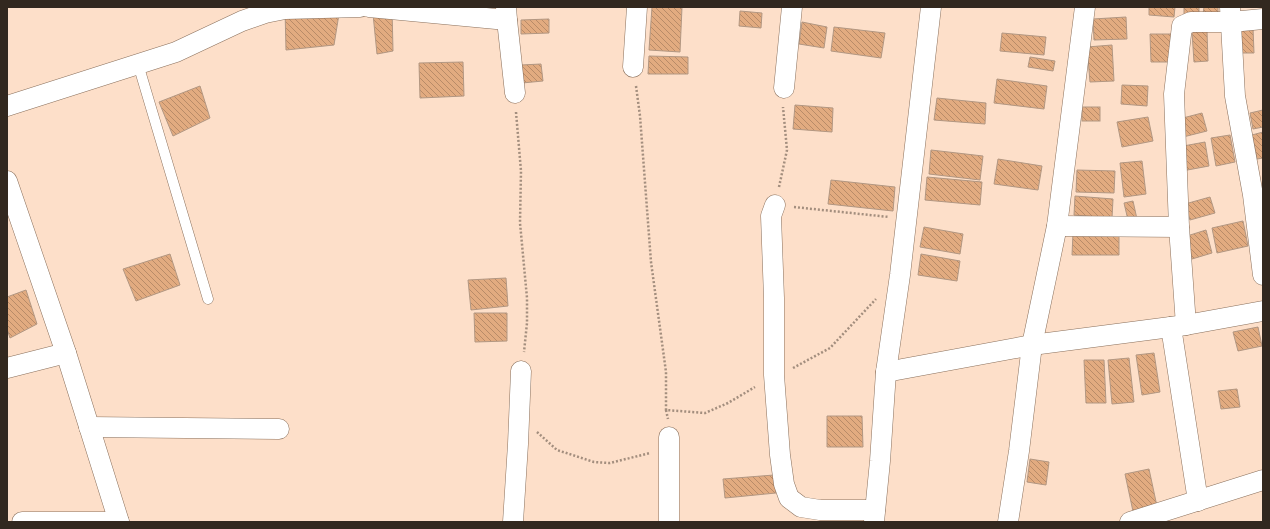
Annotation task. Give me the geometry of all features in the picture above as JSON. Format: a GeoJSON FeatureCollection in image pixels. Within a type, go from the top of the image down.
{"type":"FeatureCollection","features":[{"type":"Feature","properties":{"kind":"street"},"geometry":{"type":"LineString","coordinates":[[7,106],[176,52],[242,21],[272,11],[285,9],[360,7]]}},
{"type":"Feature","properties":{"kind":"street"},"geometry":{"type":"LineString","coordinates":[[369,7],[506,14],[515,93]]}},
{"type":"Feature","properties":{"kind":"street"},"geometry":{"type":"LineString","coordinates":[[633,67],[637,7]]}},
{"type":"Feature","properties":{"kind":"street"},"geometry":{"type":"LineString","coordinates":[[784,88],[792,7]]}},
{"type":"Feature","properties":{"kind":"street"},"geometry":{"type":"LineString","coordinates":[[775,206],[770,216],[774,298],[774,375],[780,455],[784,484],[789,498],[801,507],[874,516],[880,461],[886,372],[900,275],[932,7]]}},
{"type":"Feature","properties":{"kind":"street"},"geometry":{"type":"LineString","coordinates":[[1008,522],[1019,451],[1032,345],[1057,226],[1085,7]]}},
{"type":"Feature","properties":{"kind":"street"},"geometry":{"type":"LineString","coordinates":[[1230,14],[1234,96],[1258,194],[1263,275]]}},
{"type":"Feature","properties":{"kind":"street"},"geometry":{"type":"LineString","coordinates":[[1198,501],[1179,326],[1179,227],[1174,94],[1182,26],[1191,22],[1230,14],[1263,19]]}},
{"type":"Feature","properties":{"kind":"street"},"geometry":{"type":"LineString","coordinates":[[7,181],[66,352],[119,522],[22,522]]}},
{"type":"Feature","properties":{"kind":"street"},"geometry":{"type":"LineString","coordinates":[[1057,226],[1179,227]]}},
{"type":"Feature","properties":{"kind":"street"},"geometry":{"type":"LineString","coordinates":[[886,372],[1032,345],[1179,326],[1263,311]]}},
{"type":"Feature","properties":{"kind":"street"},"geometry":{"type":"LineString","coordinates":[[7,368],[66,352]]}},
{"type":"Feature","properties":{"kind":"street"},"geometry":{"type":"LineString","coordinates":[[513,522],[522,371]]}},
{"type":"Feature","properties":{"kind":"street"},"geometry":{"type":"LineString","coordinates":[[90,427],[279,429]]}},
{"type":"Feature","properties":{"kind":"street"},"geometry":{"type":"LineString","coordinates":[[669,437],[669,522]]}},
{"type":"Feature","properties":{"kind":"street"},"geometry":{"type":"LineString","coordinates":[[1130,522],[1263,480]]}},
{"type":"Feature","properties":{"kind":"lane"},"geometry":{"type":"LineString","coordinates":[[138,64],[208,299]]}},
{"type":"Feature","properties":{"kind":"path"},"geometry":{"type":"LineString","coordinates":[[536,431],[556,450],[594,462],[610,463],[648,454],[669,437],[666,410],[666,372],[651,262],[640,116],[633,67]]}},
{"type":"Feature","properties":{"kind":"path"},"geometry":{"type":"LineString","coordinates":[[784,88],[783,108],[787,150],[775,206],[907,219]]}},
{"type":"Feature","properties":{"kind":"path"},"geometry":{"type":"LineString","coordinates":[[515,93],[521,171],[520,223],[527,298],[526,340],[522,371]]}},
{"type":"Feature","properties":{"kind":"path"},"geometry":{"type":"LineString","coordinates":[[666,410],[705,413],[728,403],[774,375],[798,366],[830,348],[879,296]]}},
{"type":"Feature","properties":{"kind":"building"},"geometry":{"type":"Polygon","coordinates":[[[652,7],[682,7],[680,52],[649,50],[652,7]]]}},
{"type":"Feature","properties":{"kind":"building"},"geometry":{"type":"Polygon","coordinates":[[[1149,7],[1175,7],[1174,17],[1149,15],[1149,7]]]}},
{"type":"Feature","properties":{"kind":"building"},"geometry":{"type":"Polygon","coordinates":[[[1184,7],[1199,7],[1199,19],[1184,19],[1184,7]]]}},
{"type":"Feature","properties":{"kind":"building"},"geometry":{"type":"Polygon","coordinates":[[[1204,7],[1218,7],[1218,15],[1203,14],[1204,7]]]}},
{"type":"Feature","properties":{"kind":"building"},"geometry":{"type":"Polygon","coordinates":[[[285,9],[339,14],[334,45],[286,50],[285,9]]]}},
{"type":"Feature","properties":{"kind":"building"},"geometry":{"type":"Polygon","coordinates":[[[392,9],[393,51],[377,54],[373,14],[392,9]]]}},
{"type":"Feature","properties":{"kind":"building"},"geometry":{"type":"Polygon","coordinates":[[[740,11],[762,13],[761,28],[739,26],[740,11]]]}},
{"type":"Feature","properties":{"kind":"building"},"geometry":{"type":"Polygon","coordinates":[[[1126,17],[1127,39],[1094,40],[1093,19],[1126,17]]]}},
{"type":"Feature","properties":{"kind":"building"},"geometry":{"type":"Polygon","coordinates":[[[549,19],[549,33],[521,34],[521,20],[549,19]]]}},
{"type":"Feature","properties":{"kind":"building"},"geometry":{"type":"Polygon","coordinates":[[[802,22],[827,27],[824,48],[799,44],[802,22]]]}},
{"type":"Feature","properties":{"kind":"building"},"geometry":{"type":"Polygon","coordinates":[[[834,27],[885,33],[881,58],[831,51],[834,27]]]}},
{"type":"Feature","properties":{"kind":"building"},"geometry":{"type":"Polygon","coordinates":[[[1253,28],[1254,53],[1237,53],[1236,29],[1253,28]]]}},
{"type":"Feature","properties":{"kind":"building"},"geometry":{"type":"Polygon","coordinates":[[[1207,31],[1208,61],[1194,62],[1192,32],[1207,31]]]}},
{"type":"Feature","properties":{"kind":"building"},"geometry":{"type":"Polygon","coordinates":[[[1002,33],[1046,37],[1044,55],[1000,51],[1002,33]]]}},
{"type":"Feature","properties":{"kind":"building"},"geometry":{"type":"Polygon","coordinates":[[[1150,34],[1174,34],[1174,62],[1151,62],[1150,34]]]}},
{"type":"Feature","properties":{"kind":"building"},"geometry":{"type":"Polygon","coordinates":[[[1112,45],[1114,81],[1090,82],[1087,47],[1112,45]]]}},
{"type":"Feature","properties":{"kind":"building"},"geometry":{"type":"Polygon","coordinates":[[[649,56],[688,57],[688,74],[648,74],[649,56]]]}},
{"type":"Feature","properties":{"kind":"building"},"geometry":{"type":"Polygon","coordinates":[[[1030,57],[1055,61],[1053,71],[1028,67],[1030,57]]]}},
{"type":"Feature","properties":{"kind":"building"},"geometry":{"type":"Polygon","coordinates":[[[463,62],[464,96],[420,98],[419,63],[463,62]]]}},
{"type":"Feature","properties":{"kind":"building"},"geometry":{"type":"Polygon","coordinates":[[[541,64],[543,81],[522,83],[521,65],[541,64]]]}},
{"type":"Feature","properties":{"kind":"building"},"geometry":{"type":"Polygon","coordinates":[[[997,79],[1047,86],[1044,109],[994,103],[997,79]]]}},
{"type":"Feature","properties":{"kind":"building"},"geometry":{"type":"Polygon","coordinates":[[[1122,85],[1148,86],[1147,106],[1121,104],[1122,85]]]}},
{"type":"Feature","properties":{"kind":"building"},"geometry":{"type":"Polygon","coordinates":[[[200,86],[210,118],[173,136],[159,102],[200,86]]]}},
{"type":"Feature","properties":{"kind":"building"},"geometry":{"type":"Polygon","coordinates":[[[937,98],[986,103],[985,124],[934,120],[937,98]]]}},
{"type":"Feature","properties":{"kind":"building"},"geometry":{"type":"Polygon","coordinates":[[[795,105],[833,108],[832,132],[793,129],[795,105]]]}},
{"type":"Feature","properties":{"kind":"building"},"geometry":{"type":"Polygon","coordinates":[[[1082,107],[1100,107],[1100,121],[1082,121],[1082,107]]]}},
{"type":"Feature","properties":{"kind":"building"},"geometry":{"type":"Polygon","coordinates":[[[1263,110],[1263,127],[1253,129],[1250,113],[1263,110]]]}},
{"type":"Feature","properties":{"kind":"building"},"geometry":{"type":"Polygon","coordinates":[[[1202,113],[1207,131],[1183,137],[1179,119],[1202,113]]]}},
{"type":"Feature","properties":{"kind":"building"},"geometry":{"type":"Polygon","coordinates":[[[1148,117],[1153,141],[1122,147],[1117,122],[1148,117]]]}},
{"type":"Feature","properties":{"kind":"building"},"geometry":{"type":"Polygon","coordinates":[[[1263,132],[1263,158],[1257,159],[1252,135],[1263,132]]]}},
{"type":"Feature","properties":{"kind":"building"},"geometry":{"type":"Polygon","coordinates":[[[1230,135],[1235,162],[1216,166],[1211,138],[1230,135]]]}},
{"type":"Feature","properties":{"kind":"building"},"geometry":{"type":"Polygon","coordinates":[[[1205,142],[1209,166],[1182,171],[1178,147],[1205,142]]]}},
{"type":"Feature","properties":{"kind":"building"},"geometry":{"type":"Polygon","coordinates":[[[931,150],[983,156],[980,180],[929,174],[931,150]]]}},
{"type":"Feature","properties":{"kind":"building"},"geometry":{"type":"Polygon","coordinates":[[[998,159],[1042,166],[1038,190],[994,184],[998,159]]]}},
{"type":"Feature","properties":{"kind":"building"},"geometry":{"type":"Polygon","coordinates":[[[1142,161],[1146,194],[1124,197],[1120,163],[1142,161]]]}},
{"type":"Feature","properties":{"kind":"building"},"geometry":{"type":"Polygon","coordinates":[[[1077,170],[1115,171],[1114,193],[1076,192],[1077,170]]]}},
{"type":"Feature","properties":{"kind":"building"},"geometry":{"type":"Polygon","coordinates":[[[927,177],[982,182],[980,205],[925,200],[927,177]]]}},
{"type":"Feature","properties":{"kind":"building"},"geometry":{"type":"Polygon","coordinates":[[[831,180],[895,187],[893,211],[828,204],[831,180]]]}},
{"type":"Feature","properties":{"kind":"building"},"geometry":{"type":"Polygon","coordinates":[[[1075,196],[1113,199],[1112,218],[1074,215],[1075,196]]]}},
{"type":"Feature","properties":{"kind":"building"},"geometry":{"type":"Polygon","coordinates":[[[1210,197],[1215,213],[1190,220],[1185,204],[1210,197]]]}},
{"type":"Feature","properties":{"kind":"building"},"geometry":{"type":"Polygon","coordinates":[[[1133,201],[1137,219],[1128,220],[1124,203],[1133,201]]]}},
{"type":"Feature","properties":{"kind":"building"},"geometry":{"type":"Polygon","coordinates":[[[1243,221],[1248,246],[1217,253],[1212,228],[1243,221]]]}},
{"type":"Feature","properties":{"kind":"building"},"geometry":{"type":"Polygon","coordinates":[[[924,227],[963,234],[960,254],[920,247],[924,227]]]}},
{"type":"Feature","properties":{"kind":"building"},"geometry":{"type":"Polygon","coordinates":[[[1206,230],[1212,253],[1192,259],[1187,236],[1206,230]]]}},
{"type":"Feature","properties":{"kind":"building"},"geometry":{"type":"Polygon","coordinates":[[[1073,233],[1119,233],[1119,255],[1072,255],[1073,233]]]}},
{"type":"Feature","properties":{"kind":"building"},"geometry":{"type":"Polygon","coordinates":[[[170,254],[180,285],[136,301],[123,269],[170,254]]]}},
{"type":"Feature","properties":{"kind":"building"},"geometry":{"type":"Polygon","coordinates":[[[921,254],[960,261],[957,281],[918,275],[921,254]]]}},
{"type":"Feature","properties":{"kind":"building"},"geometry":{"type":"Polygon","coordinates":[[[506,278],[508,306],[471,310],[468,280],[506,278]]]}},
{"type":"Feature","properties":{"kind":"building"},"geometry":{"type":"Polygon","coordinates":[[[26,290],[37,324],[10,338],[7,329],[7,297],[26,290]]]}},
{"type":"Feature","properties":{"kind":"building"},"geometry":{"type":"Polygon","coordinates":[[[474,313],[507,313],[507,341],[475,342],[474,313]]]}},
{"type":"Feature","properties":{"kind":"building"},"geometry":{"type":"Polygon","coordinates":[[[1258,327],[1262,346],[1238,351],[1233,332],[1258,327]]]}},
{"type":"Feature","properties":{"kind":"building"},"geometry":{"type":"Polygon","coordinates":[[[1154,353],[1160,392],[1142,395],[1136,355],[1154,353]]]}},
{"type":"Feature","properties":{"kind":"building"},"geometry":{"type":"Polygon","coordinates":[[[1129,358],[1134,402],[1112,404],[1108,360],[1129,358]]]}},
{"type":"Feature","properties":{"kind":"building"},"geometry":{"type":"Polygon","coordinates":[[[1084,360],[1104,360],[1106,403],[1086,403],[1084,360]]]}},
{"type":"Feature","properties":{"kind":"building"},"geometry":{"type":"Polygon","coordinates":[[[1237,389],[1240,407],[1221,409],[1218,391],[1237,389]]]}},
{"type":"Feature","properties":{"kind":"building"},"geometry":{"type":"Polygon","coordinates":[[[827,416],[862,416],[863,447],[827,447],[827,416]]]}},
{"type":"Feature","properties":{"kind":"building"},"geometry":{"type":"Polygon","coordinates":[[[1030,459],[1049,462],[1046,485],[1027,482],[1030,459]]]}},
{"type":"Feature","properties":{"kind":"building"},"geometry":{"type":"Polygon","coordinates":[[[1149,469],[1158,511],[1134,516],[1125,474],[1149,469]]]}},
{"type":"Feature","properties":{"kind":"building"},"geometry":{"type":"Polygon","coordinates":[[[774,475],[776,493],[725,498],[723,479],[774,475]]]}}]}
